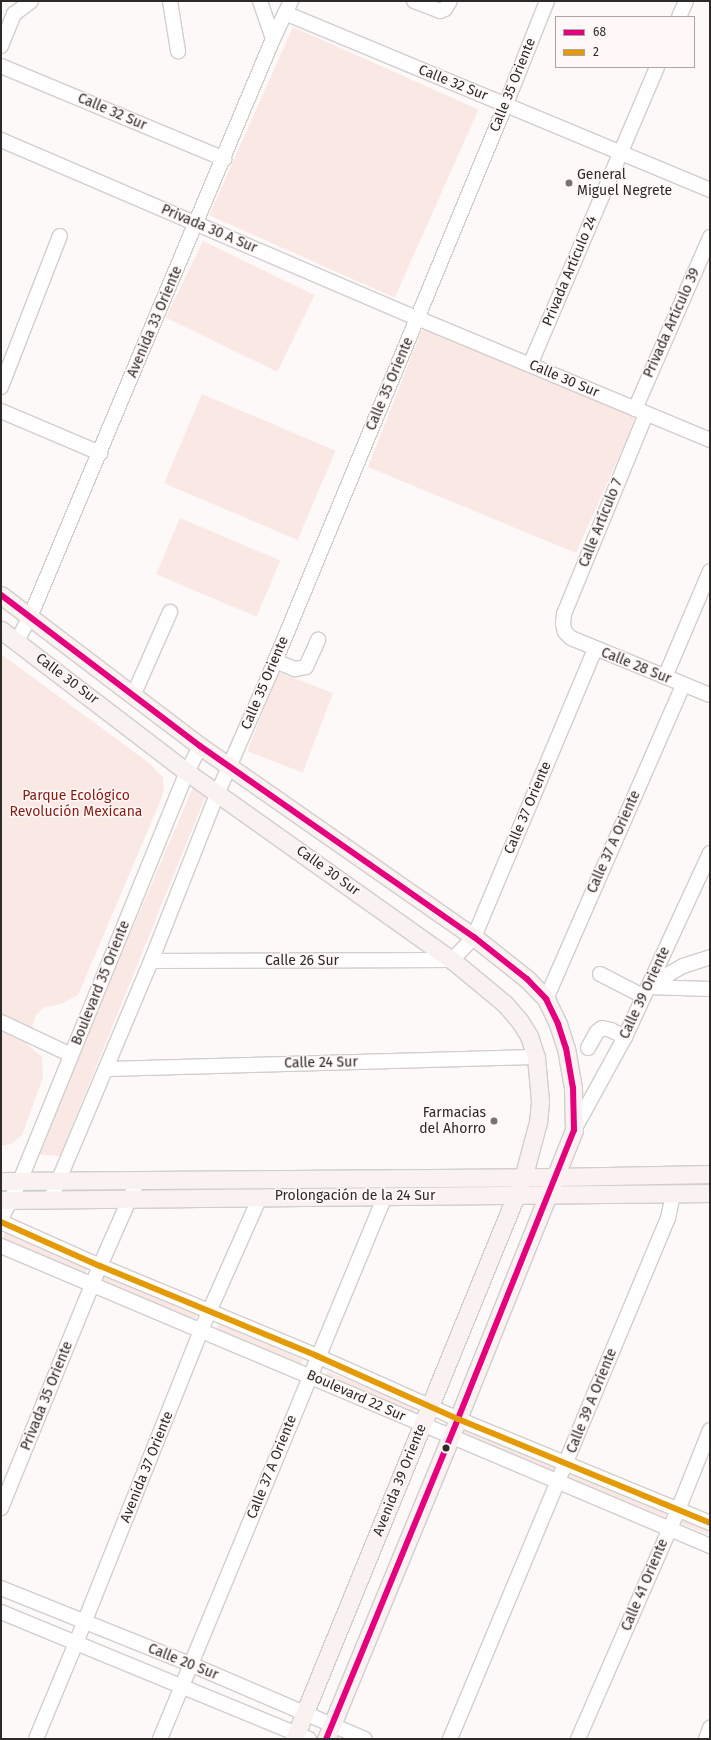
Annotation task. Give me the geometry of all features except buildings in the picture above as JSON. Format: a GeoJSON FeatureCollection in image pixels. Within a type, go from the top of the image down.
{"type":"FeatureCollection","features":[{"type":"Feature","properties":{"kind":"main road","name":"Calle 30 Sur"},"geometry":{"type":"LineString","coordinates":[[1,595],[200,746],[474,937],[527,979],[546,999],[558,1024],[571,1069],[574,1130],[555,1177]]}},
{"type":"Feature","properties":{"kind":"main road","name":"Calle 30 Sur"},"geometry":{"type":"LineString","coordinates":[[1,630],[188,772],[452,960],[505,1004],[519,1020],[529,1036],[536,1057],[540,1101],[538,1122],[523,1178]]}},
{"type":"Feature","properties":{"kind":"main road","name":"Prolongación de la 24 Sur"},"geometry":{"type":"LineString","coordinates":[[1,1181],[523,1178],[710,1174]]}},
{"type":"Feature","properties":{"kind":"main road"},"geometry":{"type":"LineString","coordinates":[[329,1731],[451,1438],[555,1177]]}},
{"type":"Feature","properties":{"kind":"main road","name":"Avenida 39 Oriente"},"geometry":{"type":"LineString","coordinates":[[300,1737],[305,1712],[517,1196],[523,1178]]}},
{"type":"Feature","properties":{"kind":"main road","name":"Prolongación de la 24 Sur"},"geometry":{"type":"LineString","coordinates":[[7,1200],[52,1198],[517,1196],[710,1193]]}},
{"type":"Feature","properties":{"kind":"street"},"geometry":{"type":"LineString","coordinates":[[170,1],[178,51]]}},
{"type":"Feature","properties":{"kind":"street"},"geometry":{"type":"LineString","coordinates":[[260,1],[273,39]]}},
{"type":"Feature","properties":{"kind":"street"},"geometry":{"type":"LineString","coordinates":[[414,1],[440,11],[445,9],[450,1]]}},
{"type":"Feature","properties":{"kind":"street","name":"Calle 35 Oriente"},"geometry":{"type":"LineString","coordinates":[[230,766],[506,104],[547,1]]}},
{"type":"Feature","properties":{"kind":"street"},"geometry":{"type":"LineString","coordinates":[[679,16],[686,1]]}},
{"type":"Feature","properties":{"kind":"street"},"geometry":{"type":"LineString","coordinates":[[1,46],[14,14],[28,3]]}},
{"type":"Feature","properties":{"kind":"street","name":"Avenida 33 Oriente"},"geometry":{"type":"LineString","coordinates":[[17,641],[30,618],[197,224],[273,39],[288,7]]}},
{"type":"Feature","properties":{"kind":"street","name":"Calle 32 Sur"},"geometry":{"type":"LineString","coordinates":[[288,7],[506,104],[710,190]]}},
{"type":"Feature","properties":{"kind":"street","name":"Calle 32 Sur"},"geometry":{"type":"LineString","coordinates":[[1,66],[224,159]]}},
{"type":"Feature","properties":{"kind":"street","name":"Privada Artículo 24"},"geometry":{"type":"LineString","coordinates":[[530,365],[657,68]]}},
{"type":"Feature","properties":{"kind":"street","name":"Privada 30 A Sur"},"geometry":{"type":"LineString","coordinates":[[1,140],[417,318]]}},
{"type":"Feature","properties":{"kind":"street"},"geometry":{"type":"LineString","coordinates":[[1,387],[60,236]]}},
{"type":"Feature","properties":{"kind":"street","name":"Privada Artículo 39"},"geometry":{"type":"LineString","coordinates":[[640,411],[710,236]]}},
{"type":"Feature","properties":{"kind":"street","name":"Calle 30 Sur"},"geometry":{"type":"LineString","coordinates":[[417,318],[710,440]]}},
{"type":"Feature","properties":{"kind":"street"},"geometry":{"type":"LineString","coordinates":[[1,411],[100,453]]}},
{"type":"Feature","properties":{"kind":"street","name":"Calle Artículo 7"},"geometry":{"type":"LineString","coordinates":[[565,632],[563,624],[564,614],[640,411]]}},
{"type":"Feature","properties":{"kind":"street"},"geometry":{"type":"LineString","coordinates":[[665,677],[710,571]]}},
{"type":"Feature","properties":{"kind":"street"},"geometry":{"type":"LineString","coordinates":[[133,696],[170,612]]}},
{"type":"Feature","properties":{"kind":"street","name":"Calle 28 Sur"},"geometry":{"type":"LineString","coordinates":[[565,632],[571,638],[595,649],[710,695]]}},
{"type":"Feature","properties":{"kind":"street"},"geometry":{"type":"LineString","coordinates":[[275,661],[295,669],[306,667],[318,640]]}},
{"type":"Feature","properties":{"kind":"street","name":"Calle 37 Oriente"},"geometry":{"type":"LineString","coordinates":[[452,960],[474,937],[595,649]]}},
{"type":"Feature","properties":{"kind":"street","name":"Calle 37 A Oriente"},"geometry":{"type":"LineString","coordinates":[[546,999],[683,685]]}},
{"type":"Feature","properties":{"kind":"street","name":"Boulevard 35 Oriente"},"geometry":{"type":"LineString","coordinates":[[1,1219],[7,1200],[20,1181],[200,746]]}},
{"type":"Feature","properties":{"kind":"street"},"geometry":{"type":"LineString","coordinates":[[52,1198],[58,1180],[151,961],[218,792],[230,766]]}},
{"type":"Feature","properties":{"kind":"street","name":"Calle 39 Oriente"},"geometry":{"type":"LineString","coordinates":[[574,1130],[649,990],[710,853]]}},
{"type":"Feature","properties":{"kind":"street"},"geometry":{"type":"LineString","coordinates":[[649,990],[669,974],[683,966],[710,957]]}},
{"type":"Feature","properties":{"kind":"street","name":"Calle 26 Sur"},"geometry":{"type":"LineString","coordinates":[[151,961],[452,960]]}},
{"type":"Feature","properties":{"kind":"street"},"geometry":{"type":"LineString","coordinates":[[600,974],[649,990],[710,989]]}},
{"type":"Feature","properties":{"kind":"street"},"geometry":{"type":"LineString","coordinates":[[1,1022],[71,1055]]}},
{"type":"Feature","properties":{"kind":"street"},"geometry":{"type":"LineString","coordinates":[[588,1048],[597,1032],[602,1028],[611,1030],[625,1037]]}},
{"type":"Feature","properties":{"kind":"street","name":"Calle 24 Sur"},"geometry":{"type":"LineString","coordinates":[[106,1069],[536,1057]]}},
{"type":"Feature","properties":{"kind":"street","name":"Privada 35 Oriente"},"geometry":{"type":"LineString","coordinates":[[1,1508],[92,1284],[138,1180]]}},
{"type":"Feature","properties":{"kind":"street","name":"Calle 39 A Oriente"},"geometry":{"type":"LineString","coordinates":[[450,1739],[668,1218],[673,1194]]}},
{"type":"Feature","properties":{"kind":"street","name":"Avenida 37 Oriente"},"geometry":{"type":"LineString","coordinates":[[36,1739],[85,1622],[201,1330],[260,1196]]}},
{"type":"Feature","properties":{"kind":"street","name":"Calle 37 A Oriente"},"geometry":{"type":"LineString","coordinates":[[160,1739],[317,1356],[385,1196]]}},
{"type":"Feature","properties":{"kind":"street","name":"Boulevard 22 Sur"},"geometry":{"type":"LineString","coordinates":[[1,1222],[100,1266],[317,1356],[458,1419],[710,1523]]}},
{"type":"Feature","properties":{"kind":"street","name":"Boulevard 22 Sur"},"geometry":{"type":"LineString","coordinates":[[1,1246],[310,1375],[451,1438],[710,1546]]}},
{"type":"Feature","properties":{"kind":"street","name":"Calle 41 Oriente"},"geometry":{"type":"LineString","coordinates":[[578,1739],[678,1510],[710,1430]]}},
{"type":"Feature","properties":{"kind":"street","name":"Calle 20 Sur"},"geometry":{"type":"LineString","coordinates":[[1,1588],[305,1712],[329,1731],[365,1739]]}},
{"type":"Feature","properties":{"kind":"street","name":"Calle 20 Sur"},"geometry":{"type":"LineString","coordinates":[[1,1612],[182,1686],[300,1737]]}},
{"type":"Feature","properties":{"kind":"street"},"geometry":{"type":"LineString","coordinates":[[706,1739],[710,1728]]}},
{"type":"Feature","properties":{"kind":"green space"},"geometry":{"type":"Polygon","coordinates":[[[293,27],[478,110],[395,298],[209,215],[293,27]]]}},
{"type":"Feature","properties":{"kind":"green space"},"geometry":{"type":"Polygon","coordinates":[[[203,241],[314,295],[277,372],[166,317],[203,241]]]}},
{"type":"Feature","properties":{"kind":"green space"},"geometry":{"type":"Polygon","coordinates":[[[423,327],[635,417],[626,441],[576,553],[368,467],[423,327]]]}},
{"type":"Feature","properties":{"kind":"green space"},"geometry":{"type":"Polygon","coordinates":[[[202,394],[335,451],[298,540],[164,483],[202,394]]]}},
{"type":"Feature","properties":{"kind":"green space"},"geometry":{"type":"Polygon","coordinates":[[[180,518],[280,561],[257,617],[156,574],[180,518]]]}},
{"type":"Feature","properties":{"kind":"green space","name":"Parque Ecológico Revolución Mexicana"},"geometry":{"type":"Polygon","coordinates":[[[1,654],[149,763],[163,777],[164,788],[162,797],[78,995],[61,1004],[43,1008],[36,1015],[27,1044],[42,1057],[43,1077],[22,1135],[11,1144],[1,1146],[1,654]]]}},
{"type":"Feature","properties":{"kind":"green space"},"geometry":{"type":"Polygon","coordinates":[[[278,672],[333,693],[303,772],[248,751],[278,672]]]}},
{"type":"Feature","properties":{"kind":"green space"},"geometry":{"type":"Polygon","coordinates":[[[194,785],[208,790],[60,1156],[36,1154],[194,785]]]}},
{"type":"Feature","properties":{"kind":"green space"},"geometry":{"type":"Polygon","coordinates":[[[6,1230],[89,1264],[84,1278],[1,1244],[6,1230]]]}},
{"type":"Feature","properties":{"kind":"green space"},"geometry":{"type":"Polygon","coordinates":[[[106,1270],[199,1309],[193,1323],[100,1284],[106,1270]]]}},
{"type":"Feature","properties":{"kind":"green space"},"geometry":{"type":"Polygon","coordinates":[[[219,1324],[303,1360],[299,1369],[215,1333],[219,1324]]]}},
{"type":"Feature","properties":{"kind":"green space"},"geometry":{"type":"Polygon","coordinates":[[[327,1371],[416,1407],[413,1417],[326,1378],[327,1371]]]}},
{"type":"Feature","properties":{"kind":"green space"},"geometry":{"type":"Polygon","coordinates":[[[463,1427],[710,1527],[708,1534],[460,1434],[463,1427]]]}},
{"type":"Feature","properties":{"kind":"transit line","name":"68"},"geometry":{"type":"LineString","coordinates":[[1,595],[200,746],[474,937],[527,979],[546,999],[558,1024],[566,1048],[573,1088],[574,1130],[458,1419],[326,1739]]}},
{"type":"Feature","properties":{"kind":"transit line","name":"2"},"geometry":{"type":"LineString","coordinates":[[1,1222],[100,1266],[317,1356],[458,1419],[710,1523]]}},
{"type":"Feature","properties":{"kind":"place","name":"General Miguel Negrete"},"geometry":{"type":"Point","coordinates":[569,183]}},
{"type":"Feature","properties":{"kind":"place","name":"Farmacias del Ahorro"},"geometry":{"type":"Point","coordinates":[494,1121]}}]}
